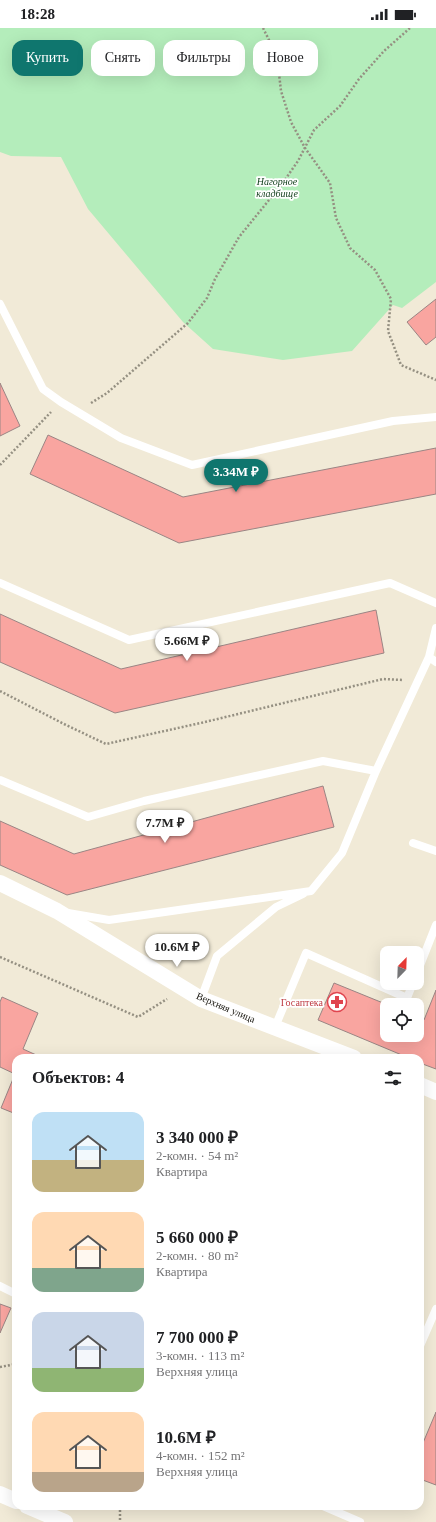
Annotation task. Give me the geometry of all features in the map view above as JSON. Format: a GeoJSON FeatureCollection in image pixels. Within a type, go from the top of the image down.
{"type":"FeatureCollection","features":[{"type":"Feature","properties":{"kind":"street","name":"Верхняя улица"},"geometry":{"type":"LineString","coordinates":[[0,883],[57,911],[201,999],[344,1054]]}},
{"type":"Feature","properties":{"kind":"street"},"geometry":{"type":"LineString","coordinates":[[424,1086],[436,1092]]}},
{"type":"Feature","properties":{"kind":"street"},"geometry":{"type":"LineString","coordinates":[[0,1494],[12,1499]]}},
{"type":"Feature","properties":{"kind":"street"},"geometry":{"type":"LineString","coordinates":[[36,1510],[65,1522]]}},
{"type":"Feature","properties":{"kind":"lane"},"geometry":{"type":"LineString","coordinates":[[0,304],[43,389],[61,402],[121,438],[192,465],[393,421],[436,417]]}},
{"type":"Feature","properties":{"kind":"lane"},"geometry":{"type":"LineString","coordinates":[[0,583],[129,640],[390,583],[436,603]]}},
{"type":"Feature","properties":{"kind":"lane"},"geometry":{"type":"LineString","coordinates":[[201,999],[217,956],[276,907],[311,891],[342,853],[376,771],[417,681],[433,659],[436,628]]}},
{"type":"Feature","properties":{"kind":"lane"},"geometry":{"type":"LineString","coordinates":[[0,780],[88,817],[144,801],[323,761],[376,771]]}},
{"type":"Feature","properties":{"kind":"lane"},"geometry":{"type":"LineString","coordinates":[[413,843],[436,851]]}},
{"type":"Feature","properties":{"kind":"lane"},"geometry":{"type":"LineString","coordinates":[[57,911],[109,920],[311,891]]}},
{"type":"Feature","properties":{"kind":"lane"},"geometry":{"type":"LineString","coordinates":[[424,955],[436,925]]}},
{"type":"Feature","properties":{"kind":"lane"},"geometry":{"type":"LineString","coordinates":[[274,1027],[306,953],[380,986]]}},
{"type":"Feature","properties":{"kind":"lane"},"geometry":{"type":"LineString","coordinates":[[389,990],[407,998],[410,990]]}},
{"type":"Feature","properties":{"kind":"lane"},"geometry":{"type":"LineString","coordinates":[[0,1286],[12,1292]]}},
{"type":"Feature","properties":{"kind":"lane"},"geometry":{"type":"LineString","coordinates":[[424,1337],[436,1309]]}},
{"type":"Feature","properties":{"kind":"lane"},"geometry":{"type":"LineString","coordinates":[[332,1510],[360,1522]]}},
{"type":"Feature","properties":{"kind":"path"},"geometry":{"type":"LineString","coordinates":[[263,28],[277,56],[281,91],[291,122],[305,148],[330,183],[336,218],[350,248],[375,270],[391,299],[388,332],[401,365],[436,380]]}},
{"type":"Feature","properties":{"kind":"path"},"geometry":{"type":"LineString","coordinates":[[77,412],[107,393],[188,323],[207,298],[215,279],[239,237],[282,184],[298,160],[314,130],[340,106],[359,79],[384,51],[410,28]]}},
{"type":"Feature","properties":{"kind":"path"},"geometry":{"type":"LineString","coordinates":[[0,465],[61,402]]}},
{"type":"Feature","properties":{"kind":"path"},"geometry":{"type":"LineString","coordinates":[[0,691],[106,744],[383,679],[417,681]]}},
{"type":"Feature","properties":{"kind":"path"},"geometry":{"type":"LineString","coordinates":[[0,957],[138,1017],[166,1000],[174,982]]}},
{"type":"Feature","properties":{"kind":"path"},"geometry":{"type":"LineString","coordinates":[[0,1367],[12,1365]]}},
{"type":"Feature","properties":{"kind":"path"},"geometry":{"type":"LineString","coordinates":[[120,1510],[120,1522]]}},
{"type":"Feature","properties":{"kind":"green space","name":"Нагорное кладбище"},"geometry":{"type":"Polygon","coordinates":[[[0,28],[436,28],[436,282],[402,308],[393,305],[352,351],[283,360],[213,349],[183,322],[88,209],[61,157],[11,156],[0,152],[0,28]]]}},
{"type":"Feature","properties":{"kind":"building"},"geometry":{"type":"Polygon","coordinates":[[[436,299],[436,337],[426,345],[407,322],[436,299]]]}},
{"type":"Feature","properties":{"kind":"building"},"geometry":{"type":"Polygon","coordinates":[[[0,383],[20,426],[0,436],[0,383]]]}},
{"type":"Feature","properties":{"kind":"building"},"geometry":{"type":"Polygon","coordinates":[[[48,435],[183,497],[436,448],[436,494],[179,543],[30,474],[48,435]]]}},
{"type":"Feature","properties":{"kind":"building"},"geometry":{"type":"Polygon","coordinates":[[[376,610],[384,653],[115,713],[0,662],[0,614],[121,669],[376,610]]]}},
{"type":"Feature","properties":{"kind":"building"},"geometry":{"type":"Polygon","coordinates":[[[323,786],[334,827],[67,895],[0,865],[0,821],[74,854],[323,786]]]}},
{"type":"Feature","properties":{"kind":"building"},"geometry":{"type":"Polygon","coordinates":[[[334,983],[380,1002],[380,1042],[424,1042],[424,1020],[436,990],[436,1069],[424,1064],[424,1054],[399,1054],[318,1020],[334,983]]]}},
{"type":"Feature","properties":{"kind":"building"},"geometry":{"type":"Polygon","coordinates":[[[2,997],[38,1013],[23,1049],[34,1054],[12,1054],[12,1073],[0,1067],[0,1002],[2,997]]]}},
{"type":"Feature","properties":{"kind":"building"},"geometry":{"type":"Polygon","coordinates":[[[12,1081],[12,1112],[1,1108],[12,1081]]]}},
{"type":"Feature","properties":{"kind":"building"},"geometry":{"type":"Polygon","coordinates":[[[0,1304],[11,1308],[0,1333],[0,1304]]]}},
{"type":"Feature","properties":{"kind":"building"},"geometry":{"type":"Polygon","coordinates":[[[436,1412],[436,1485],[424,1480],[424,1440],[436,1412]]]}},
{"type":"Feature","properties":{"kind":"place","name":"Госаптека"},"geometry":{"type":"Point","coordinates":[337,1002]}}]}
